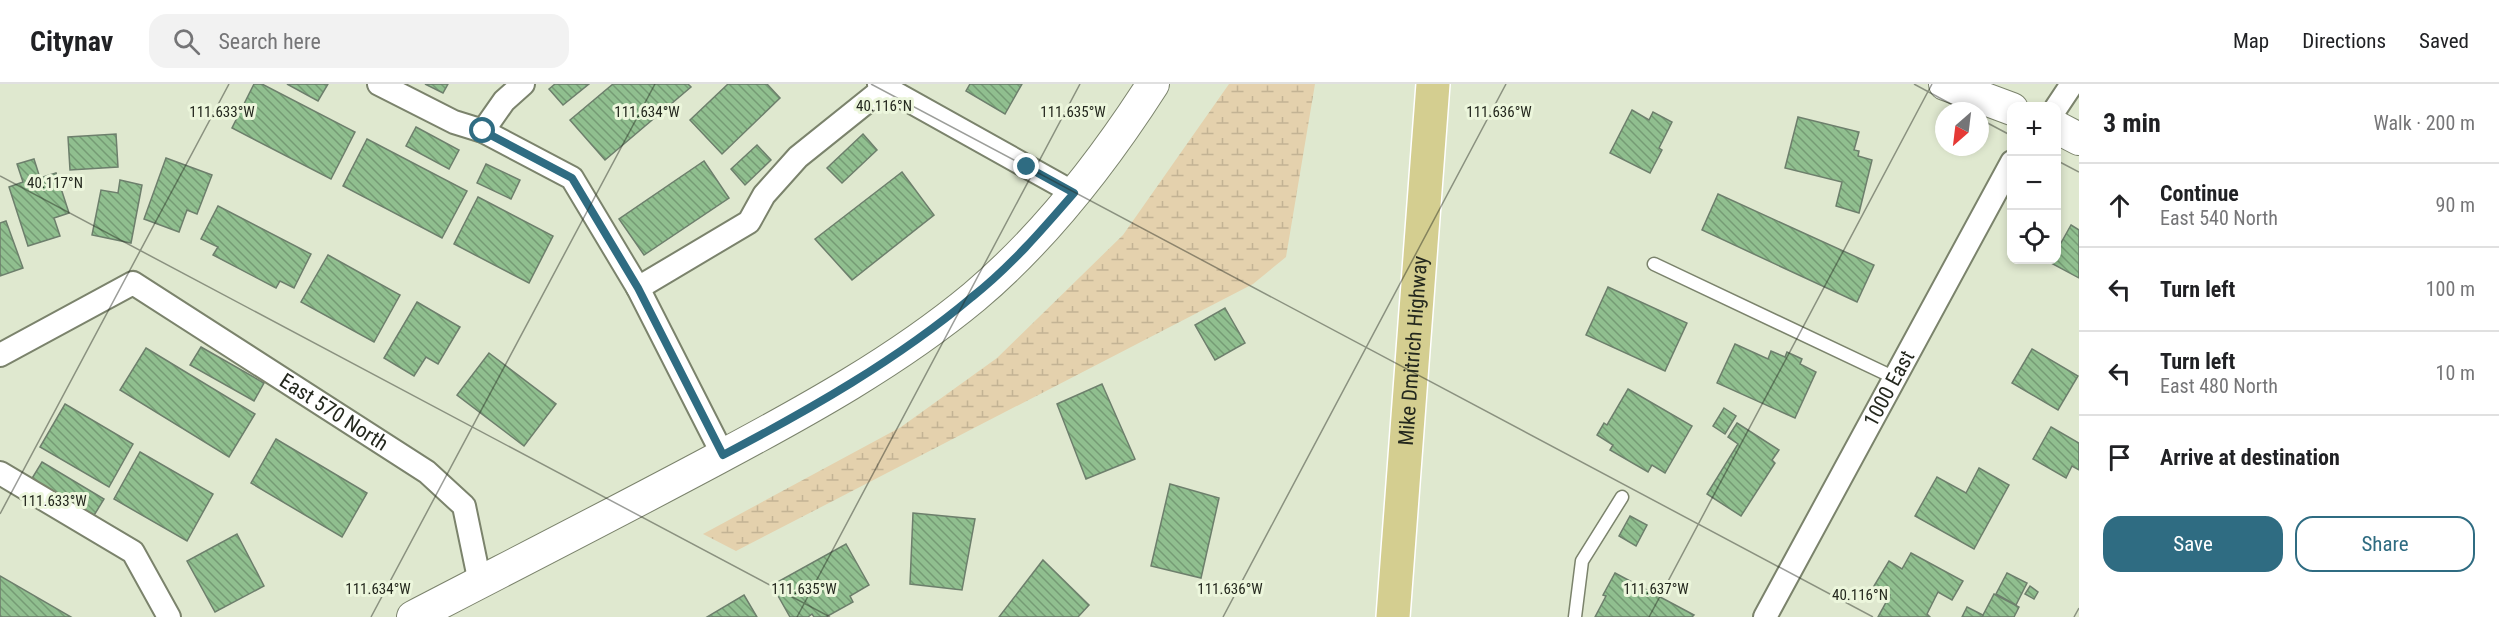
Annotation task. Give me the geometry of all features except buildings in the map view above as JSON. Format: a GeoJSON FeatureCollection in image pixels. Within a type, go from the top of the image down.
{"type":"FeatureCollection","features":[{"type":"Feature","properties":{"kind":"highway","name":"Mike Dmitrich Highway"},"geometry":{"type":"LineString","coordinates":[[1393,617],[1433,84]]}},
{"type":"Feature","properties":{"kind":"main road"},"geometry":{"type":"LineString","coordinates":[[413,617],[796,417],[875,367],[964,304],[1005,268],[1074,193],[1125,128],[1153,84]]}},
{"type":"Feature","properties":{"kind":"main road"},"geometry":{"type":"LineString","coordinates":[[1945,84],[2007,107]]}},
{"type":"Feature","properties":{"kind":"main road"},"geometry":{"type":"LineString","coordinates":[[2061,130],[2079,139]]}},
{"type":"Feature","properties":{"kind":"street"},"geometry":{"type":"LineString","coordinates":[[379,84],[454,122],[483,131],[572,178],[638,288],[723,455]]}},
{"type":"Feature","properties":{"kind":"street"},"geometry":{"type":"LineString","coordinates":[[483,131],[504,101],[523,84]]}},
{"type":"Feature","properties":{"kind":"street"},"geometry":{"type":"LineString","coordinates":[[2060,102],[2072,84]]}},
{"type":"Feature","properties":{"kind":"street"},"geometry":{"type":"LineString","coordinates":[[638,288],[749,222],[764,195],[798,157],[884,85],[1074,193]]}},
{"type":"Feature","properties":{"kind":"street","name":"1000 East"},"geometry":{"type":"LineString","coordinates":[[1765,617],[2007,171]]}},
{"type":"Feature","properties":{"kind":"street","name":"East 570 North"},"geometry":{"type":"LineString","coordinates":[[0,355],[133,283],[427,472],[464,506],[480,583]]}},
{"type":"Feature","properties":{"kind":"street"},"geometry":{"type":"LineString","coordinates":[[0,473],[133,552],[169,617]]}},
{"type":"Feature","properties":{"kind":"lane"},"geometry":{"type":"LineString","coordinates":[[1654,264],[1895,378]]}},
{"type":"Feature","properties":{"kind":"lane"},"geometry":{"type":"LineString","coordinates":[[1575,617],[1582,561],[1622,496]]}},
{"type":"Feature","properties":{"kind":"green space"},"geometry":{"type":"Polygon","coordinates":[[[1229,84],[1315,84],[1286,257],[1253,284],[736,551],[703,534],[901,427],[997,358],[1123,235],[1229,84]]]}},
{"type":"Feature","properties":{"kind":"route"},"geometry":{"type":"LineString","coordinates":[[483,131],[572,178],[638,288],[723,455],[796,417],[866,373],[972,298],[1005,268],[1074,193],[1027,167]]}}]}
